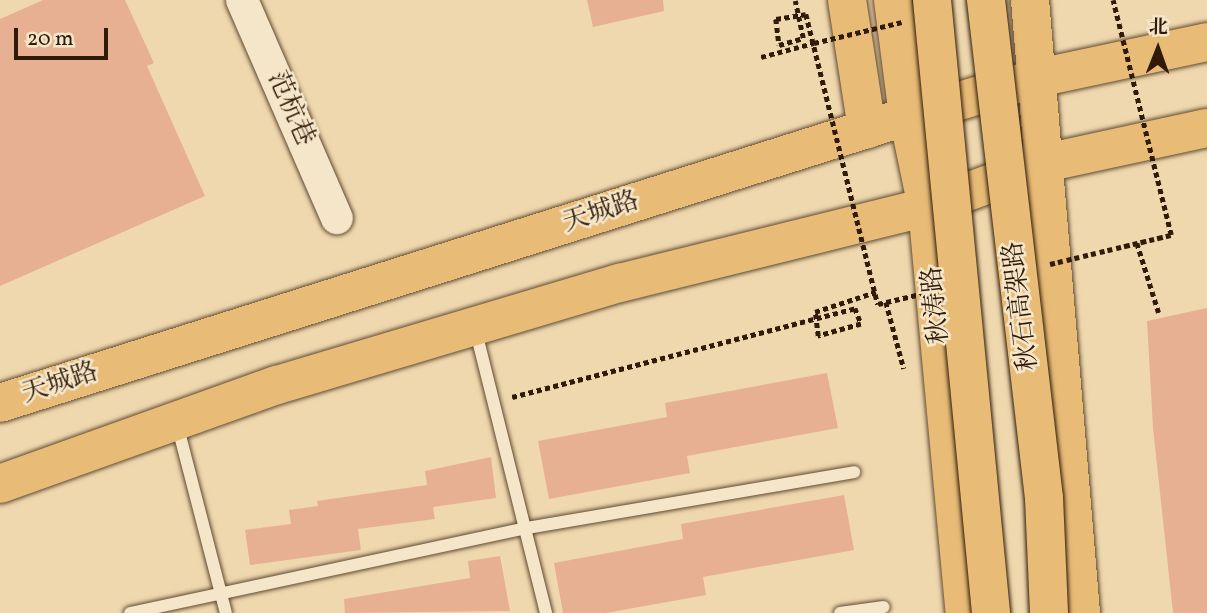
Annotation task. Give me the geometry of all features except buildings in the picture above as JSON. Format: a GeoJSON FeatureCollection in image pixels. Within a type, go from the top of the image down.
{"type":"FeatureCollection","features":[{"type":"Feature","properties":{"kind":"main road"},"geometry":{"type":"LineString","coordinates":[[847,0],[867,129]]}},
{"type":"Feature","properties":{"kind":"main road","name":"秋涛路"},"geometry":{"type":"LineString","coordinates":[[893,0],[908,116],[928,207],[965,613]]}},
{"type":"Feature","properties":{"kind":"main road"},"geometry":{"type":"LineString","coordinates":[[932,0],[991,613]]}},
{"type":"Feature","properties":{"kind":"main road","name":"秋石高架路"},"geometry":{"type":"LineString","coordinates":[[986,0],[1044,498],[1049,613]]}},
{"type":"Feature","properties":{"kind":"main road"},"geometry":{"type":"LineString","coordinates":[[1030,0],[1081,613]]}},
{"type":"Feature","properties":{"kind":"main road","name":"天城路"},"geometry":{"type":"LineString","coordinates":[[0,403],[908,116],[1038,78],[1207,42]]}},
{"type":"Feature","properties":{"kind":"main road"},"geometry":{"type":"LineString","coordinates":[[0,484],[176,421],[474,326],[620,283],[928,207],[1045,163],[1207,128]]}},
{"type":"Feature","properties":{"kind":"street","name":"范杭巷"},"geometry":{"type":"LineString","coordinates":[[242,0],[337,218]]}},
{"type":"Feature","properties":{"kind":"lane"},"geometry":{"type":"LineString","coordinates":[[474,326],[527,528],[546,613]]}},
{"type":"Feature","properties":{"kind":"lane"},"geometry":{"type":"LineString","coordinates":[[176,421],[226,613]]}},
{"type":"Feature","properties":{"kind":"lane"},"geometry":{"type":"LineString","coordinates":[[130,613],[222,591],[527,528],[854,472]]}},
{"type":"Feature","properties":{"kind":"lane"},"geometry":{"type":"LineString","coordinates":[[839,613],[884,607]]}},
{"type":"Feature","properties":{"kind":"path"},"geometry":{"type":"LineString","coordinates":[[761,57],[814,43],[806,14],[776,19],[779,45],[803,38],[795,1]]}},
{"type":"Feature","properties":{"kind":"path"},"geometry":{"type":"LineString","coordinates":[[1137,243],[1159,313]]}},
{"type":"Feature","properties":{"kind":"path"},"geometry":{"type":"LineString","coordinates":[[494,401],[855,308],[861,324],[818,336],[815,312],[876,292]]}},
{"type":"Feature","properties":{"kind":"path"},"geometry":{"type":"LineString","coordinates":[[886,302],[907,379]]}}]}
